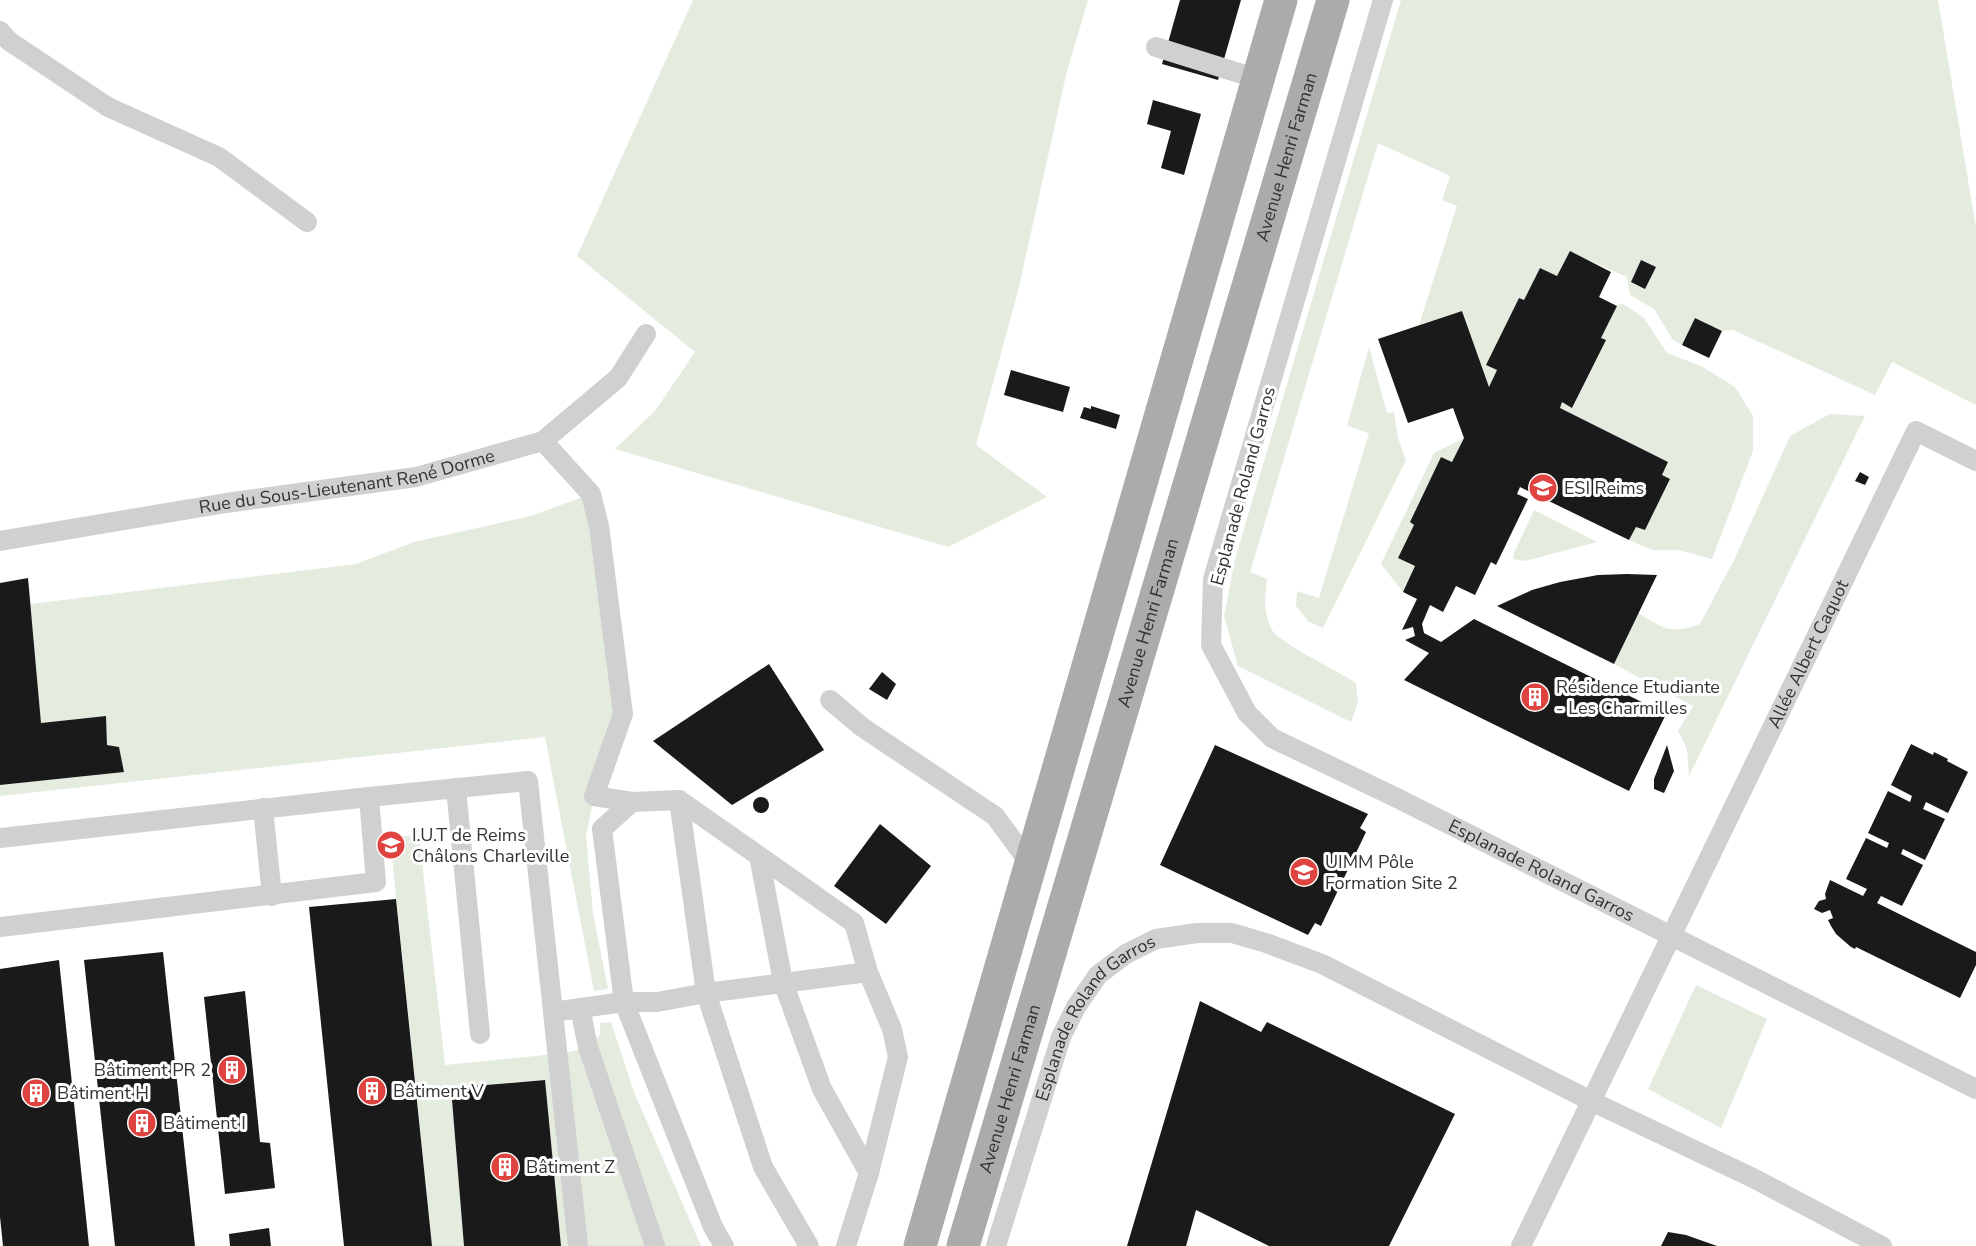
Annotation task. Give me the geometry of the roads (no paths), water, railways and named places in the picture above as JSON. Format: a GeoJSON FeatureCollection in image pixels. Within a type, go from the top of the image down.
{"type":"FeatureCollection","features":[{"type":"Feature","properties":{"kind":"main road"},"geometry":{"type":"LineString","coordinates":[[920,1246],[1281,0]]}},
{"type":"Feature","properties":{"kind":"main road","name":"Avenue Henri Farman"},"geometry":{"type":"LineString","coordinates":[[963,1246],[1333,0]]}},
{"type":"Feature","properties":{"kind":"lane","name":"Esplanade Roland Garros"},"geometry":{"type":"LineString","coordinates":[[1383,0],[1213,579],[1211,645],[1247,713],[1272,738],[1672,935],[1976,1089]]}},
{"type":"Feature","properties":{"kind":"lane"},"geometry":{"type":"LineString","coordinates":[[0,31],[9,41],[108,107],[219,157],[307,222]]}},
{"type":"Feature","properties":{"kind":"lane"},"geometry":{"type":"LineString","coordinates":[[1156,47],[1258,79]]}},
{"type":"Feature","properties":{"kind":"lane","name":"Rue du Sous-Lieutenant René Dorme"},"geometry":{"type":"LineString","coordinates":[[0,540],[226,503],[416,477],[543,441],[618,378],[646,334]]}},
{"type":"Feature","properties":{"kind":"lane","name":"Allée Albert Caquot"},"geometry":{"type":"LineString","coordinates":[[1672,935],[1916,431],[1976,460]]}},
{"type":"Feature","properties":{"kind":"lane"},"geometry":{"type":"LineString","coordinates":[[543,441],[591,494],[599,526],[623,714],[594,796],[632,802],[679,800],[855,923],[868,972],[892,1029],[898,1057],[869,1173],[846,1246]]}},
{"type":"Feature","properties":{"kind":"lane"},"geometry":{"type":"LineString","coordinates":[[830,700],[862,727],[996,816],[1031,865]]}},
{"type":"Feature","properties":{"kind":"lane"},"geometry":{"type":"LineString","coordinates":[[0,838],[369,796],[528,781],[578,1246]]}},
{"type":"Feature","properties":{"kind":"lane"},"geometry":{"type":"LineString","coordinates":[[456,788],[480,1034]]}},
{"type":"Feature","properties":{"kind":"lane"},"geometry":{"type":"LineString","coordinates":[[0,927],[376,882],[369,796]]}},
{"type":"Feature","properties":{"kind":"lane"},"geometry":{"type":"LineString","coordinates":[[679,800],[706,993],[763,1167],[809,1246]]}},
{"type":"Feature","properties":{"kind":"lane"},"geometry":{"type":"LineString","coordinates":[[632,802],[602,829],[624,1002],[713,1227],[724,1246]]}},
{"type":"Feature","properties":{"kind":"lane"},"geometry":{"type":"LineString","coordinates":[[263,808],[272,896]]}},
{"type":"Feature","properties":{"kind":"lane"},"geometry":{"type":"LineString","coordinates":[[759,856],[783,982],[822,1089],[869,1173]]}},
{"type":"Feature","properties":{"kind":"lane","name":"Esplanade Roland Garros"},"geometry":{"type":"LineString","coordinates":[[996,1246],[1061,1038],[1076,1007],[1098,975],[1126,954],[1156,939],[1197,933],[1232,933],[1322,964],[1591,1101],[1754,1178],[1882,1246]]}},
{"type":"Feature","properties":{"kind":"lane"},"geometry":{"type":"LineString","coordinates":[[1521,1246],[1672,935]]}},
{"type":"Feature","properties":{"kind":"lane"},"geometry":{"type":"LineString","coordinates":[[553,1012],[624,1002],[657,1002],[783,982],[868,972]]}},
{"type":"Feature","properties":{"kind":"lane"},"geometry":{"type":"LineString","coordinates":[[580,1008],[588,1047],[655,1246]]}},
{"type":"Feature","properties":{"kind":"place","name":"ESI Reims"},"geometry":{"type":"Point","coordinates":[1543,488]}},
{"type":"Feature","properties":{"kind":"place","name":"Résidence Etudiante - Les Charmilles"},"geometry":{"type":"Point","coordinates":[1535,697]}},
{"type":"Feature","properties":{"kind":"place","name":"I.U.T de Reims Châlons Charleville"},"geometry":{"type":"Point","coordinates":[391,845]}},
{"type":"Feature","properties":{"kind":"place","name":"UIMM Pôle Formation Site 2"},"geometry":{"type":"Point","coordinates":[1304,872]}},
{"type":"Feature","properties":{"kind":"place","name":"Bâtiment PR 2"},"geometry":{"type":"Point","coordinates":[232,1070]}},
{"type":"Feature","properties":{"kind":"place","name":"Bâtiment V"},"geometry":{"type":"Point","coordinates":[372,1091]}},
{"type":"Feature","properties":{"kind":"place","name":"Bâtiment H"},"geometry":{"type":"Point","coordinates":[36,1093]}},
{"type":"Feature","properties":{"kind":"place","name":"Bâtiment I"},"geometry":{"type":"Point","coordinates":[142,1123]}},
{"type":"Feature","properties":{"kind":"place","name":"Bâtiment Z"},"geometry":{"type":"Point","coordinates":[505,1167]}}]}
